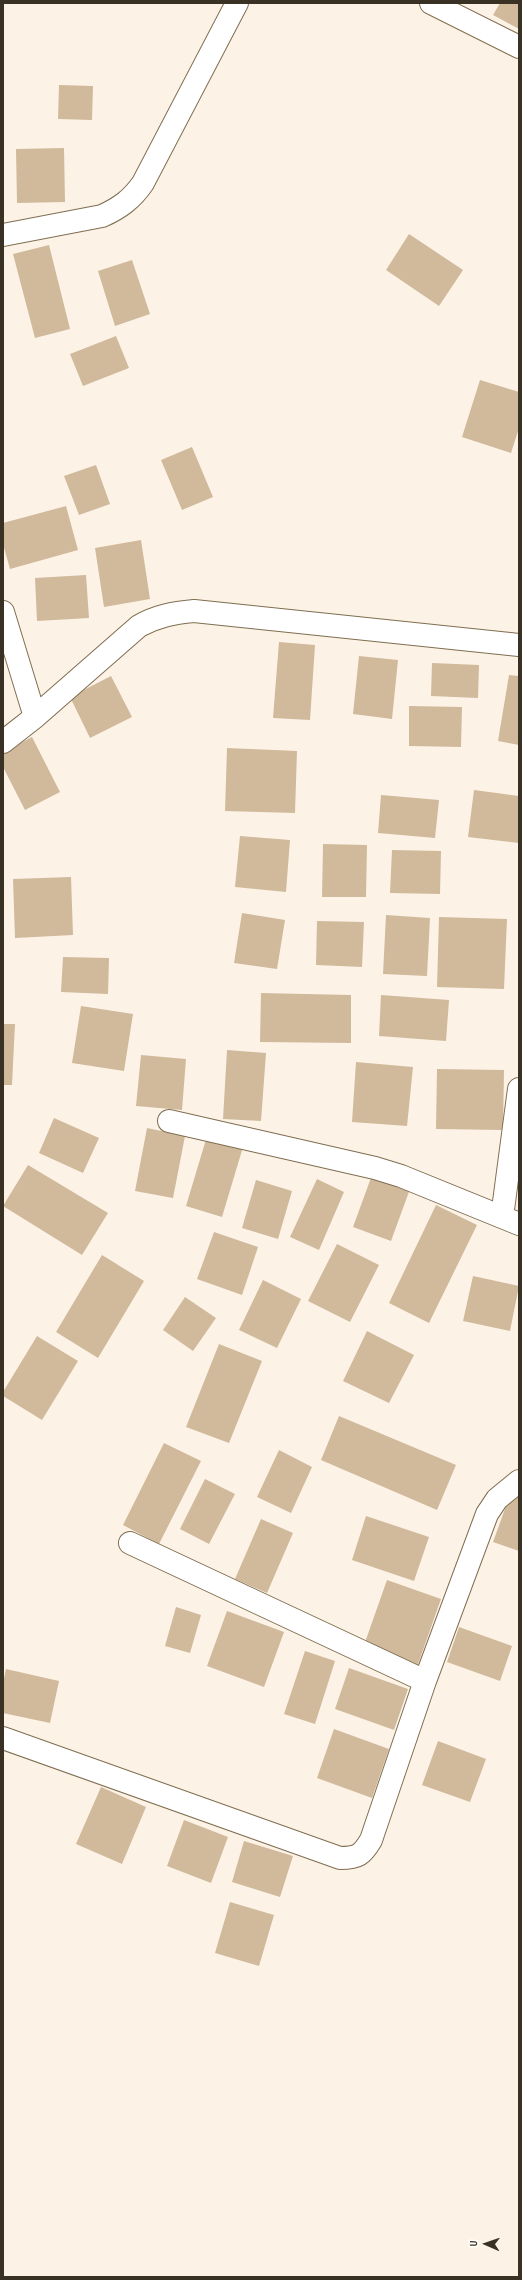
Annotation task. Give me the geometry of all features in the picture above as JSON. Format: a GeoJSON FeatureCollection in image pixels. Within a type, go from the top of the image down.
{"type":"FeatureCollection","features":[{"type":"Feature","properties":{"kind":"street"},"geometry":{"type":"LineString","coordinates":[[3,235],[102,216],[117,210],[132,198],[143,183],[237,3]]}},
{"type":"Feature","properties":{"kind":"street"},"geometry":{"type":"LineString","coordinates":[[431,3],[519,47]]}},
{"type":"Feature","properties":{"kind":"street"},"geometry":{"type":"LineString","coordinates":[[3,742],[139,626],[156,617],[173,613],[194,611],[519,645]]}},
{"type":"Feature","properties":{"kind":"street"},"geometry":{"type":"LineString","coordinates":[[3,612],[34,717]]}},
{"type":"Feature","properties":{"kind":"street"},"geometry":{"type":"LineString","coordinates":[[169,1121],[375,1168],[401,1176],[510,1221],[519,1089]]}},
{"type":"Feature","properties":{"kind":"street"},"geometry":{"type":"LineString","coordinates":[[3,1738],[340,1858],[352,1858],[364,1852],[371,1840],[425,1681],[490,1507],[519,1481]]}},
{"type":"Feature","properties":{"kind":"street"},"geometry":{"type":"LineString","coordinates":[[130,1543],[425,1681]]}},
{"type":"Feature","properties":{"kind":"building"},"geometry":{"type":"Polygon","coordinates":[[[500,3],[519,3],[519,29],[493,15],[500,3]]]}},
{"type":"Feature","properties":{"kind":"building"},"geometry":{"type":"Polygon","coordinates":[[[59,85],[93,86],[92,120],[58,119],[59,85]]]}},
{"type":"Feature","properties":{"kind":"building"},"geometry":{"type":"Polygon","coordinates":[[[64,148],[65,202],[17,203],[16,149],[64,148]]]}},
{"type":"Feature","properties":{"kind":"building"},"geometry":{"type":"Polygon","coordinates":[[[409,234],[463,270],[439,306],[386,270],[409,234]]]}},
{"type":"Feature","properties":{"kind":"building"},"geometry":{"type":"Polygon","coordinates":[[[49,245],[70,329],[35,338],[13,254],[49,245]]]}},
{"type":"Feature","properties":{"kind":"building"},"geometry":{"type":"Polygon","coordinates":[[[132,260],[150,314],[115,326],[98,271],[132,260]]]}},
{"type":"Feature","properties":{"kind":"building"},"geometry":{"type":"Polygon","coordinates":[[[116,336],[129,368],[83,386],[70,354],[116,336]]]}},
{"type":"Feature","properties":{"kind":"building"},"geometry":{"type":"Polygon","coordinates":[[[480,380],[519,392],[519,428],[511,453],[462,437],[480,380]]]}},
{"type":"Feature","properties":{"kind":"building"},"geometry":{"type":"Polygon","coordinates":[[[192,447],[213,497],[182,510],[161,460],[192,447]]]}},
{"type":"Feature","properties":{"kind":"building"},"geometry":{"type":"Polygon","coordinates":[[[96,465],[110,504],[79,515],[64,476],[96,465]]]}},
{"type":"Feature","properties":{"kind":"building"},"geometry":{"type":"Polygon","coordinates":[[[66,506],[78,550],[10,569],[3,544],[3,523],[66,506]]]}},
{"type":"Feature","properties":{"kind":"building"},"geometry":{"type":"Polygon","coordinates":[[[141,540],[150,599],[104,607],[95,548],[141,540]]]}},
{"type":"Feature","properties":{"kind":"building"},"geometry":{"type":"Polygon","coordinates":[[[86,575],[89,618],[37,621],[35,578],[86,575]]]}},
{"type":"Feature","properties":{"kind":"building"},"geometry":{"type":"Polygon","coordinates":[[[279,642],[315,645],[310,720],[273,718],[279,642]]]}},
{"type":"Feature","properties":{"kind":"building"},"geometry":{"type":"Polygon","coordinates":[[[359,656],[398,660],[392,719],[353,714],[359,656]]]}},
{"type":"Feature","properties":{"kind":"building"},"geometry":{"type":"Polygon","coordinates":[[[432,663],[479,665],[478,698],[431,696],[432,663]]]}},
{"type":"Feature","properties":{"kind":"building"},"geometry":{"type":"Polygon","coordinates":[[[509,675],[519,676],[519,745],[498,741],[509,675]]]}},
{"type":"Feature","properties":{"kind":"building"},"geometry":{"type":"Polygon","coordinates":[[[111,676],[132,717],[90,738],[70,697],[111,676]]]}},
{"type":"Feature","properties":{"kind":"building"},"geometry":{"type":"Polygon","coordinates":[[[409,706],[462,707],[461,747],[409,746],[409,706]]]}},
{"type":"Feature","properties":{"kind":"building"},"geometry":{"type":"Polygon","coordinates":[[[32,737],[60,792],[25,810],[3,767],[3,752],[32,737]]]}},
{"type":"Feature","properties":{"kind":"building"},"geometry":{"type":"Polygon","coordinates":[[[227,748],[297,751],[295,813],[225,811],[227,748]]]}},
{"type":"Feature","properties":{"kind":"building"},"geometry":{"type":"Polygon","coordinates":[[[474,790],[519,796],[519,843],[468,837],[474,790]]]}},
{"type":"Feature","properties":{"kind":"building"},"geometry":{"type":"Polygon","coordinates":[[[381,795],[439,800],[435,838],[378,833],[381,795]]]}},
{"type":"Feature","properties":{"kind":"building"},"geometry":{"type":"Polygon","coordinates":[[[240,836],[290,840],[286,892],[235,887],[240,836]]]}},
{"type":"Feature","properties":{"kind":"building"},"geometry":{"type":"Polygon","coordinates":[[[323,844],[367,845],[366,897],[322,897],[323,844]]]}},
{"type":"Feature","properties":{"kind":"building"},"geometry":{"type":"Polygon","coordinates":[[[392,850],[441,851],[440,894],[390,893],[392,850]]]}},
{"type":"Feature","properties":{"kind":"building"},"geometry":{"type":"Polygon","coordinates":[[[71,877],[73,935],[15,938],[13,879],[71,877]]]}},
{"type":"Feature","properties":{"kind":"building"},"geometry":{"type":"Polygon","coordinates":[[[242,913],[285,920],[277,969],[234,963],[242,913]]]}},
{"type":"Feature","properties":{"kind":"building"},"geometry":{"type":"Polygon","coordinates":[[[386,915],[430,918],[427,976],[383,974],[386,915]]]}},
{"type":"Feature","properties":{"kind":"building"},"geometry":{"type":"Polygon","coordinates":[[[439,917],[507,919],[504,989],[437,987],[439,917]]]}},
{"type":"Feature","properties":{"kind":"building"},"geometry":{"type":"Polygon","coordinates":[[[317,921],[364,922],[362,967],[316,965],[317,921]]]}},
{"type":"Feature","properties":{"kind":"building"},"geometry":{"type":"Polygon","coordinates":[[[63,957],[109,958],[108,994],[61,992],[63,957]]]}},
{"type":"Feature","properties":{"kind":"building"},"geometry":{"type":"Polygon","coordinates":[[[261,993],[351,995],[351,1043],[260,1042],[261,993]]]}},
{"type":"Feature","properties":{"kind":"building"},"geometry":{"type":"Polygon","coordinates":[[[381,995],[449,1000],[446,1041],[379,1036],[381,995]]]}},
{"type":"Feature","properties":{"kind":"building"},"geometry":{"type":"Polygon","coordinates":[[[81,1006],[133,1014],[124,1071],[72,1063],[81,1006]]]}},
{"type":"Feature","properties":{"kind":"building"},"geometry":{"type":"Polygon","coordinates":[[[3,1024],[15,1024],[12,1085],[3,1085],[3,1024]]]}},
{"type":"Feature","properties":{"kind":"building"},"geometry":{"type":"Polygon","coordinates":[[[227,1050],[266,1053],[261,1121],[223,1119],[227,1050]]]}},
{"type":"Feature","properties":{"kind":"building"},"geometry":{"type":"Polygon","coordinates":[[[141,1055],[186,1059],[182,1110],[136,1106],[141,1055]]]}},
{"type":"Feature","properties":{"kind":"building"},"geometry":{"type":"Polygon","coordinates":[[[356,1062],[413,1067],[407,1126],[352,1122],[356,1062]]]}},
{"type":"Feature","properties":{"kind":"building"},"geometry":{"type":"Polygon","coordinates":[[[437,1069],[504,1070],[503,1130],[436,1129],[437,1069]]]}},
{"type":"Feature","properties":{"kind":"building"},"geometry":{"type":"Polygon","coordinates":[[[54,1118],[99,1138],[83,1173],[39,1153],[54,1118]]]}},
{"type":"Feature","properties":{"kind":"building"},"geometry":{"type":"Polygon","coordinates":[[[147,1128],[185,1136],[173,1198],[135,1191],[147,1128]]]}},
{"type":"Feature","properties":{"kind":"building"},"geometry":{"type":"Polygon","coordinates":[[[207,1136],[243,1147],[222,1217],[186,1206],[207,1136]]]}},
{"type":"Feature","properties":{"kind":"building"},"geometry":{"type":"Polygon","coordinates":[[[28,1165],[108,1213],[82,1255],[3,1206],[28,1165]]]}},
{"type":"Feature","properties":{"kind":"building"},"geometry":{"type":"Polygon","coordinates":[[[372,1175],[410,1189],[391,1241],[353,1227],[372,1175]]]}},
{"type":"Feature","properties":{"kind":"building"},"geometry":{"type":"Polygon","coordinates":[[[317,1179],[344,1192],[319,1250],[290,1237],[317,1179]]]}},
{"type":"Feature","properties":{"kind":"building"},"geometry":{"type":"Polygon","coordinates":[[[256,1180],[292,1191],[278,1239],[242,1228],[256,1180]]]}},
{"type":"Feature","properties":{"kind":"building"},"geometry":{"type":"Polygon","coordinates":[[[436,1205],[477,1225],[429,1323],[389,1303],[436,1205]]]}},
{"type":"Feature","properties":{"kind":"building"},"geometry":{"type":"Polygon","coordinates":[[[214,1232],[258,1247],[242,1295],[197,1279],[214,1232]]]}},
{"type":"Feature","properties":{"kind":"building"},"geometry":{"type":"Polygon","coordinates":[[[337,1244],[379,1265],[350,1322],[308,1301],[337,1244]]]}},
{"type":"Feature","properties":{"kind":"building"},"geometry":{"type":"Polygon","coordinates":[[[102,1255],[144,1281],[98,1358],[56,1332],[102,1255]]]}},
{"type":"Feature","properties":{"kind":"building"},"geometry":{"type":"Polygon","coordinates":[[[473,1276],[519,1286],[510,1331],[463,1321],[473,1276]]]}},
{"type":"Feature","properties":{"kind":"building"},"geometry":{"type":"Polygon","coordinates":[[[263,1280],[301,1299],[277,1348],[239,1330],[263,1280]]]}},
{"type":"Feature","properties":{"kind":"building"},"geometry":{"type":"Polygon","coordinates":[[[185,1297],[216,1318],[193,1351],[163,1330],[185,1297]]]}},
{"type":"Feature","properties":{"kind":"building"},"geometry":{"type":"Polygon","coordinates":[[[367,1331],[414,1355],[389,1403],[343,1381],[367,1331]]]}},
{"type":"Feature","properties":{"kind":"building"},"geometry":{"type":"Polygon","coordinates":[[[37,1336],[78,1361],[42,1420],[3,1396],[3,1392],[37,1336]]]}},
{"type":"Feature","properties":{"kind":"building"},"geometry":{"type":"Polygon","coordinates":[[[219,1344],[262,1361],[229,1443],[186,1427],[219,1344]]]}},
{"type":"Feature","properties":{"kind":"building"},"geometry":{"type":"Polygon","coordinates":[[[339,1416],[456,1465],[437,1510],[321,1460],[339,1416]]]}},
{"type":"Feature","properties":{"kind":"building"},"geometry":{"type":"Polygon","coordinates":[[[164,1443],[201,1461],[159,1544],[123,1525],[164,1443]]]}},
{"type":"Feature","properties":{"kind":"building"},"geometry":{"type":"Polygon","coordinates":[[[279,1450],[312,1467],[291,1513],[257,1497],[279,1450]]]}},
{"type":"Feature","properties":{"kind":"building"},"geometry":{"type":"Polygon","coordinates":[[[205,1479],[235,1494],[209,1544],[180,1529],[205,1479]]]}},
{"type":"Feature","properties":{"kind":"building"},"geometry":{"type":"Polygon","coordinates":[[[511,1492],[519,1494],[519,1551],[493,1542],[511,1492]]]}},
{"type":"Feature","properties":{"kind":"building"},"geometry":{"type":"Polygon","coordinates":[[[366,1516],[429,1537],[414,1581],[352,1560],[366,1516]]]}},
{"type":"Feature","properties":{"kind":"building"},"geometry":{"type":"Polygon","coordinates":[[[261,1519],[293,1533],[267,1593],[235,1579],[261,1519]]]}},
{"type":"Feature","properties":{"kind":"building"},"geometry":{"type":"Polygon","coordinates":[[[387,1580],[441,1599],[417,1667],[363,1648],[387,1580]]]}},
{"type":"Feature","properties":{"kind":"building"},"geometry":{"type":"Polygon","coordinates":[[[176,1607],[201,1615],[190,1653],[165,1646],[176,1607]]]}},
{"type":"Feature","properties":{"kind":"building"},"geometry":{"type":"Polygon","coordinates":[[[227,1611],[284,1632],[264,1687],[207,1666],[227,1611]]]}},
{"type":"Feature","properties":{"kind":"building"},"geometry":{"type":"Polygon","coordinates":[[[459,1627],[512,1646],[500,1681],[447,1662],[459,1627]]]}},
{"type":"Feature","properties":{"kind":"building"},"geometry":{"type":"Polygon","coordinates":[[[305,1651],[335,1661],[315,1724],[284,1714],[305,1651]]]}},
{"type":"Feature","properties":{"kind":"building"},"geometry":{"type":"Polygon","coordinates":[[[349,1668],[408,1689],[394,1730],[335,1709],[349,1668]]]}},
{"type":"Feature","properties":{"kind":"building"},"geometry":{"type":"Polygon","coordinates":[[[6,1669],[59,1681],[50,1723],[3,1713],[3,1683],[6,1669]]]}},
{"type":"Feature","properties":{"kind":"building"},"geometry":{"type":"Polygon","coordinates":[[[334,1729],[389,1749],[372,1798],[317,1778],[334,1729]]]}},
{"type":"Feature","properties":{"kind":"building"},"geometry":{"type":"Polygon","coordinates":[[[438,1741],[486,1759],[470,1802],[422,1785],[438,1741]]]}},
{"type":"Feature","properties":{"kind":"building"},"geometry":{"type":"Polygon","coordinates":[[[101,1787],[146,1807],[122,1864],[76,1844],[101,1787]]]}},
{"type":"Feature","properties":{"kind":"building"},"geometry":{"type":"Polygon","coordinates":[[[184,1820],[228,1837],[211,1883],[167,1866],[184,1820]]]}},
{"type":"Feature","properties":{"kind":"building"},"geometry":{"type":"Polygon","coordinates":[[[244,1841],[293,1856],[280,1897],[232,1882],[244,1841]]]}},
{"type":"Feature","properties":{"kind":"building"},"geometry":{"type":"Polygon","coordinates":[[[230,1902],[274,1915],[259,1966],[215,1953],[230,1902]]]}}]}
